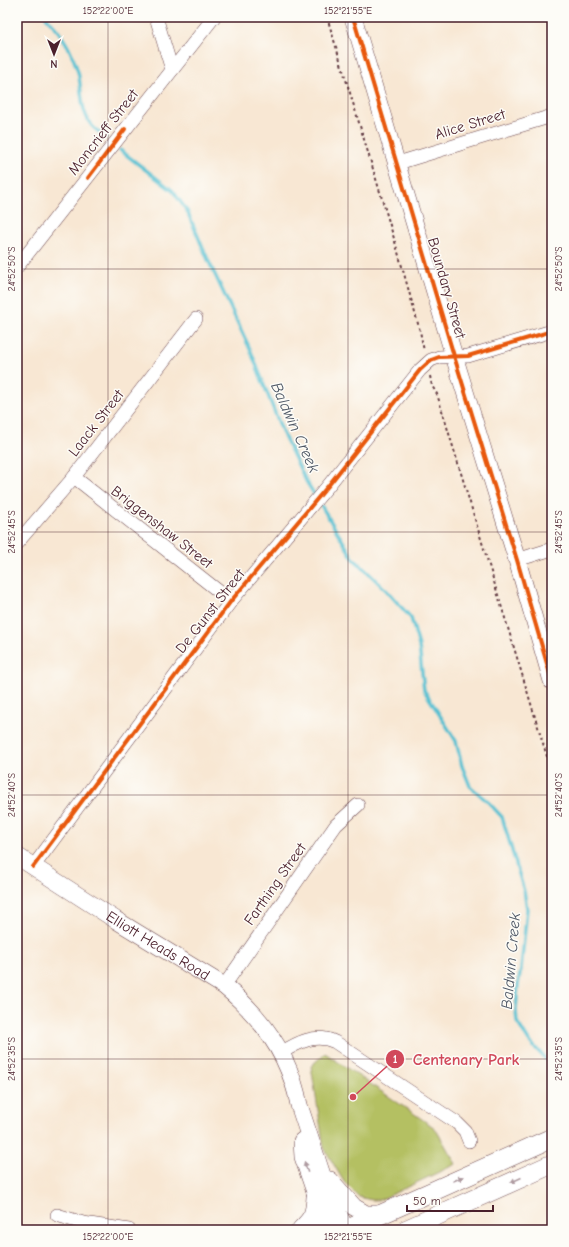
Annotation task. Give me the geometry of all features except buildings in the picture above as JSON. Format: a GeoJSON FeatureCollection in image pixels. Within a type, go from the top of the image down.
{"type":"FeatureCollection","features":[{"type":"Feature","properties":{"kind":"main road"},"geometry":{"type":"LineString","coordinates":[[346,1230],[552,1138]]}},
{"type":"Feature","properties":{"kind":"main road"},"geometry":{"type":"LineString","coordinates":[[405,1230],[552,1164]]}},
{"type":"Feature","properties":{"kind":"main road"},"geometry":{"type":"LineString","coordinates":[[301,1230],[313,1217],[315,1212],[316,1197]]}},
{"type":"Feature","properties":{"kind":"street"},"geometry":{"type":"LineString","coordinates":[[156,17],[172,70]]}},
{"type":"Feature","properties":{"kind":"street","name":"Moncrieff Street"},"geometry":{"type":"LineString","coordinates":[[17,267],[214,17]]}},
{"type":"Feature","properties":{"kind":"street","name":"Boundary Street"},"geometry":{"type":"LineString","coordinates":[[353,17],[398,163],[454,356],[517,560],[552,681]]}},
{"type":"Feature","properties":{"kind":"street","name":"Alice Street"},"geometry":{"type":"LineString","coordinates":[[398,163],[552,116]]}},
{"type":"Feature","properties":{"kind":"street","name":"Laack Street"},"geometry":{"type":"LineString","coordinates":[[17,543],[74,477],[196,319]]}},
{"type":"Feature","properties":{"kind":"street","name":"De Gunst Street"},"geometry":{"type":"LineString","coordinates":[[33,867],[231,601],[328,486],[420,370],[431,360],[439,357],[468,356],[552,331]]}},
{"type":"Feature","properties":{"kind":"street","name":"Briggenshaw Street"},"geometry":{"type":"LineString","coordinates":[[74,477],[231,601]]}},
{"type":"Feature","properties":{"kind":"street"},"geometry":{"type":"LineString","coordinates":[[517,560],[552,549]]}},
{"type":"Feature","properties":{"kind":"street","name":"Farthing Street"},"geometry":{"type":"LineString","coordinates":[[224,986],[336,825],[358,805]]}},
{"type":"Feature","properties":{"kind":"street","name":"Elliott Heads Road"},"geometry":{"type":"LineString","coordinates":[[17,856],[116,920],[224,986],[261,1021],[281,1053],[292,1078],[299,1105],[326,1187],[346,1230]]}},
{"type":"Feature","properties":{"kind":"street"},"geometry":{"type":"LineString","coordinates":[[281,1053],[295,1044],[312,1039],[321,1038],[335,1042],[457,1123],[465,1131],[469,1141]]}},
{"type":"Feature","properties":{"kind":"street","name":"Elliott Heads Road"},"geometry":{"type":"LineString","coordinates":[[299,1105],[303,1157],[328,1230]]}},
{"type":"Feature","properties":{"kind":"street"},"geometry":{"type":"LineString","coordinates":[[316,1158],[332,1183],[354,1207],[366,1214],[381,1214]]}},
{"type":"Feature","properties":{"kind":"street"},"geometry":{"type":"LineString","coordinates":[[57,1215],[83,1223],[129,1230]]}},
{"type":"Feature","properties":{"kind":"path"},"geometry":{"type":"LineString","coordinates":[[327,17],[396,245],[420,331],[425,355]]}},
{"type":"Feature","properties":{"kind":"path"},"geometry":{"type":"LineString","coordinates":[[428,371],[432,386],[437,394],[552,772]]}},
{"type":"Feature","properties":{"kind":"green space"},"geometry":{"type":"Polygon","coordinates":[[[325,1053],[435,1128],[456,1164],[380,1200],[371,1200],[359,1197],[344,1182],[324,1148],[311,1066],[325,1053]]]}},
{"type":"Feature","properties":{"kind":"waterway","name":"Baldwin Creek"},"geometry":{"type":"LineString","coordinates":[[46,17],[62,36],[72,56],[78,72],[84,111],[91,125],[106,137]]}},
{"type":"Feature","properties":{"kind":"waterway","name":"Baldwin Creek"},"geometry":{"type":"LineString","coordinates":[[120,150],[173,191],[187,211],[250,349],[284,436],[306,481],[316,497]]}},
{"type":"Feature","properties":{"kind":"waterway","name":"Baldwin Creek"},"geometry":{"type":"LineString","coordinates":[[319,502],[353,558],[387,591],[411,618],[419,646],[424,690],[456,741],[462,766],[470,786],[502,817],[524,891],[527,909],[518,985],[516,1010],[517,1022],[529,1041],[552,1066]]}},
{"type":"Feature","properties":{"kind":"cycle path"},"geometry":{"type":"LineString","coordinates":[[353,17],[454,356],[517,560],[552,681]]}},
{"type":"Feature","properties":{"kind":"cycle path"},"geometry":{"type":"LineString","coordinates":[[88,178],[125,129]]}},
{"type":"Feature","properties":{"kind":"cycle path"},"geometry":{"type":"LineString","coordinates":[[33,867],[231,601],[328,486],[420,370],[431,360],[439,357],[468,356],[552,331]]}},
{"type":"Feature","properties":{"kind":"place","name":"Centenary Park"},"geometry":{"type":"Point","coordinates":[353,1097]}}]}
